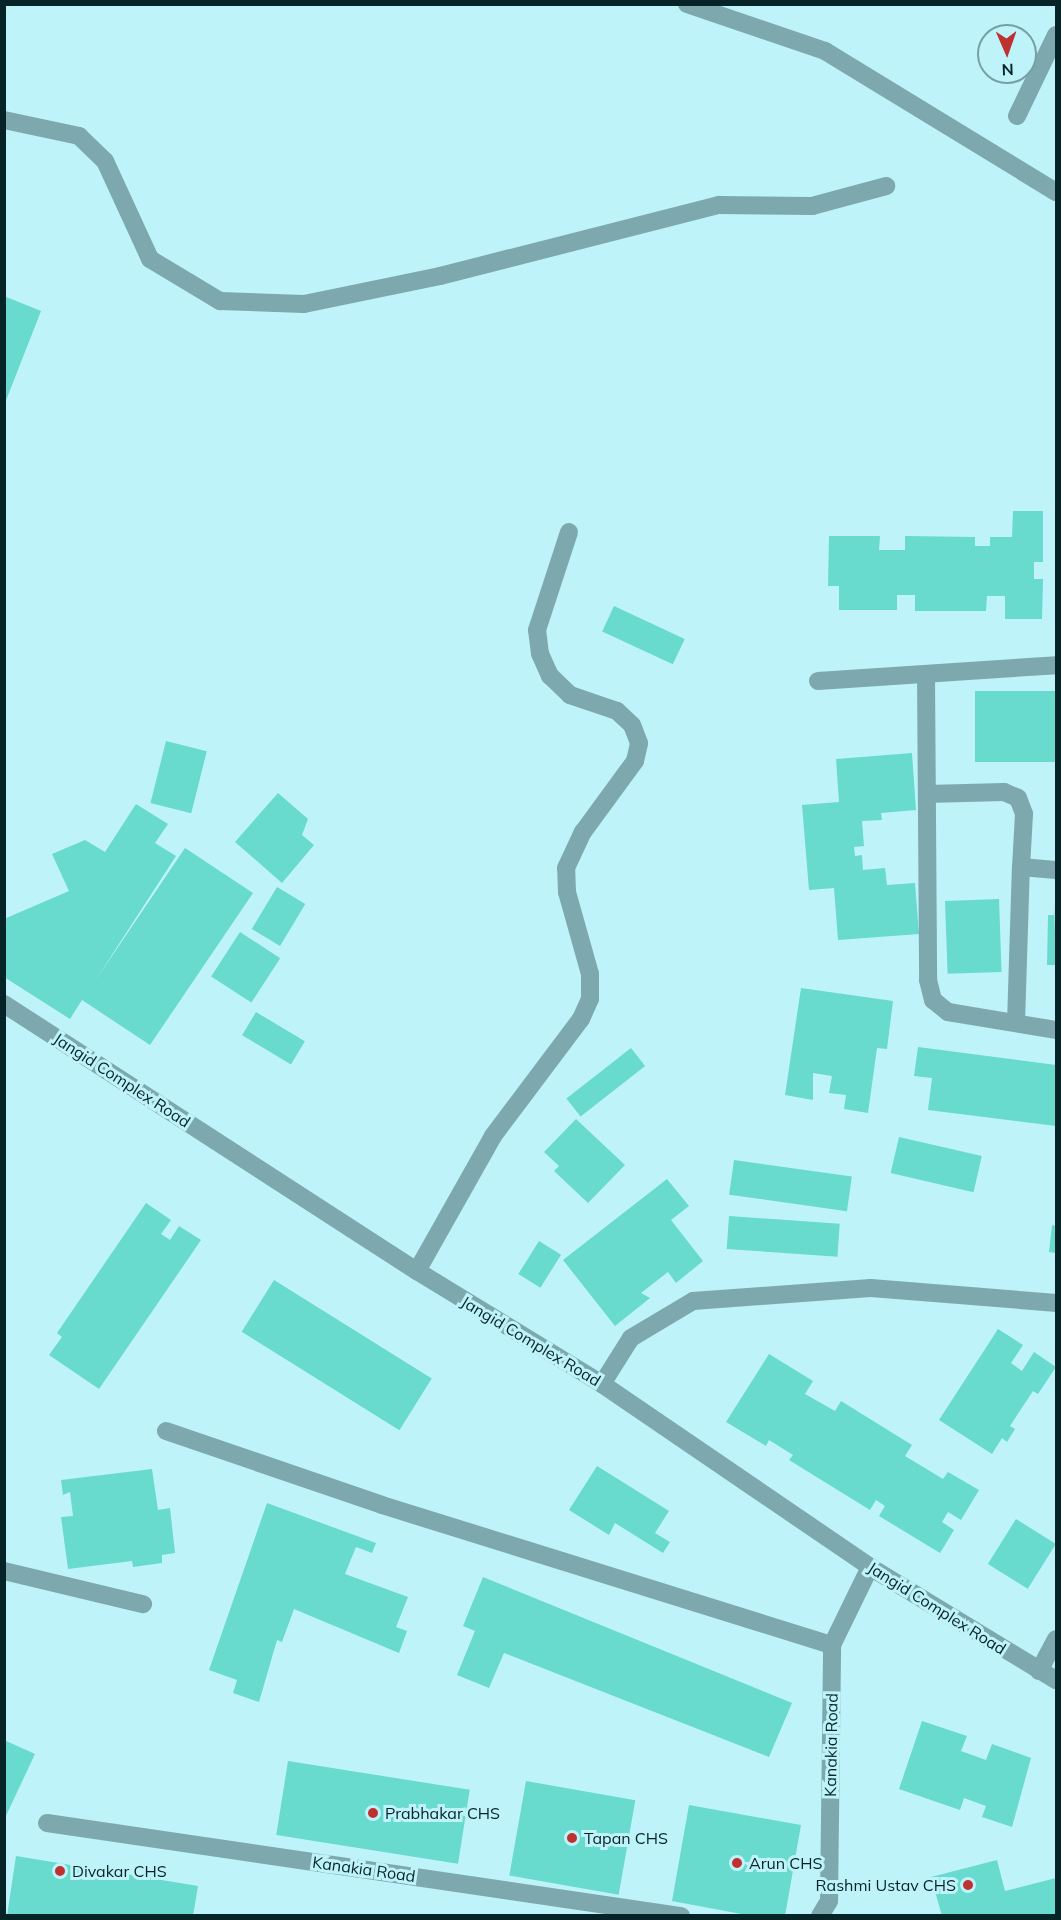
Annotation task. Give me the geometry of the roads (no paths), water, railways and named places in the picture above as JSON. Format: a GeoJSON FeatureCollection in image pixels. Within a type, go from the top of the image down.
{"type":"FeatureCollection","features":[{"type":"Feature","properties":{"kind":"street"},"geometry":{"type":"LineString","coordinates":[[687,4],[721,10],[825,51],[1056,192]]}},
{"type":"Feature","properties":{"kind":"street"},"geometry":{"type":"LineString","coordinates":[[1017,116],[1056,35]]}},
{"type":"Feature","properties":{"kind":"street"},"geometry":{"type":"LineString","coordinates":[[4,120],[79,136],[105,161],[150,259],[220,302],[304,304],[440,276],[719,205],[812,206],[886,186]]}},
{"type":"Feature","properties":{"kind":"street"},"geometry":{"type":"LineString","coordinates":[[417,1271],[493,1136],[581,1019],[590,999],[590,974],[567,892],[566,868],[583,832],[635,761],[639,743],[632,725],[617,711],[570,695],[550,676],[540,654],[537,630],[568,532]]}},
{"type":"Feature","properties":{"kind":"street"},"geometry":{"type":"LineString","coordinates":[[818,681],[1056,664]]}},
{"type":"Feature","properties":{"kind":"street"},"geometry":{"type":"LineString","coordinates":[[926,674],[928,980],[933,1000],[948,1012],[1056,1030]]}},
{"type":"Feature","properties":{"kind":"street"},"geometry":{"type":"LineString","coordinates":[[927,794],[1004,792],[1018,798],[1024,814],[1016,1023]]}},
{"type":"Feature","properties":{"kind":"street"},"geometry":{"type":"LineString","coordinates":[[1021,867],[1056,870]]}},
{"type":"Feature","properties":{"kind":"street","name":"Jangid Complex Road"},"geometry":{"type":"LineString","coordinates":[[4,1004],[417,1271],[602,1384],[870,1567],[1056,1680]]}},
{"type":"Feature","properties":{"kind":"street"},"geometry":{"type":"LineString","coordinates":[[602,1384],[631,1338],[693,1300],[871,1288],[1056,1303]]}},
{"type":"Feature","properties":{"kind":"street"},"geometry":{"type":"LineString","coordinates":[[166,1431],[382,1505],[832,1645],[870,1567]]}},
{"type":"Feature","properties":{"kind":"street"},"geometry":{"type":"LineString","coordinates":[[4,1571],[143,1604]]}},
{"type":"Feature","properties":{"kind":"street"},"geometry":{"type":"LineString","coordinates":[[1039,1671],[1056,1639]]}},
{"type":"Feature","properties":{"kind":"street","name":"Kanakia Road"},"geometry":{"type":"LineString","coordinates":[[820,1916],[829,1901],[832,1645]]}},
{"type":"Feature","properties":{"kind":"street","name":"Kanakia Road"},"geometry":{"type":"LineString","coordinates":[[47,1823],[681,1916]]}},
{"type":"Feature","properties":{"kind":"place","name":"Prabhakar CHS"},"geometry":{"type":"Point","coordinates":[373,1813]}},
{"type":"Feature","properties":{"kind":"place","name":"Tapan CHS"},"geometry":{"type":"Point","coordinates":[572,1838]}},
{"type":"Feature","properties":{"kind":"place","name":"Arun CHS"},"geometry":{"type":"Point","coordinates":[737,1863]}},
{"type":"Feature","properties":{"kind":"place","name":"Divakar CHS"},"geometry":{"type":"Point","coordinates":[60,1871]}},
{"type":"Feature","properties":{"kind":"place","name":"Rashmi Ustav CHS"},"geometry":{"type":"Point","coordinates":[968,1885]}}]}
